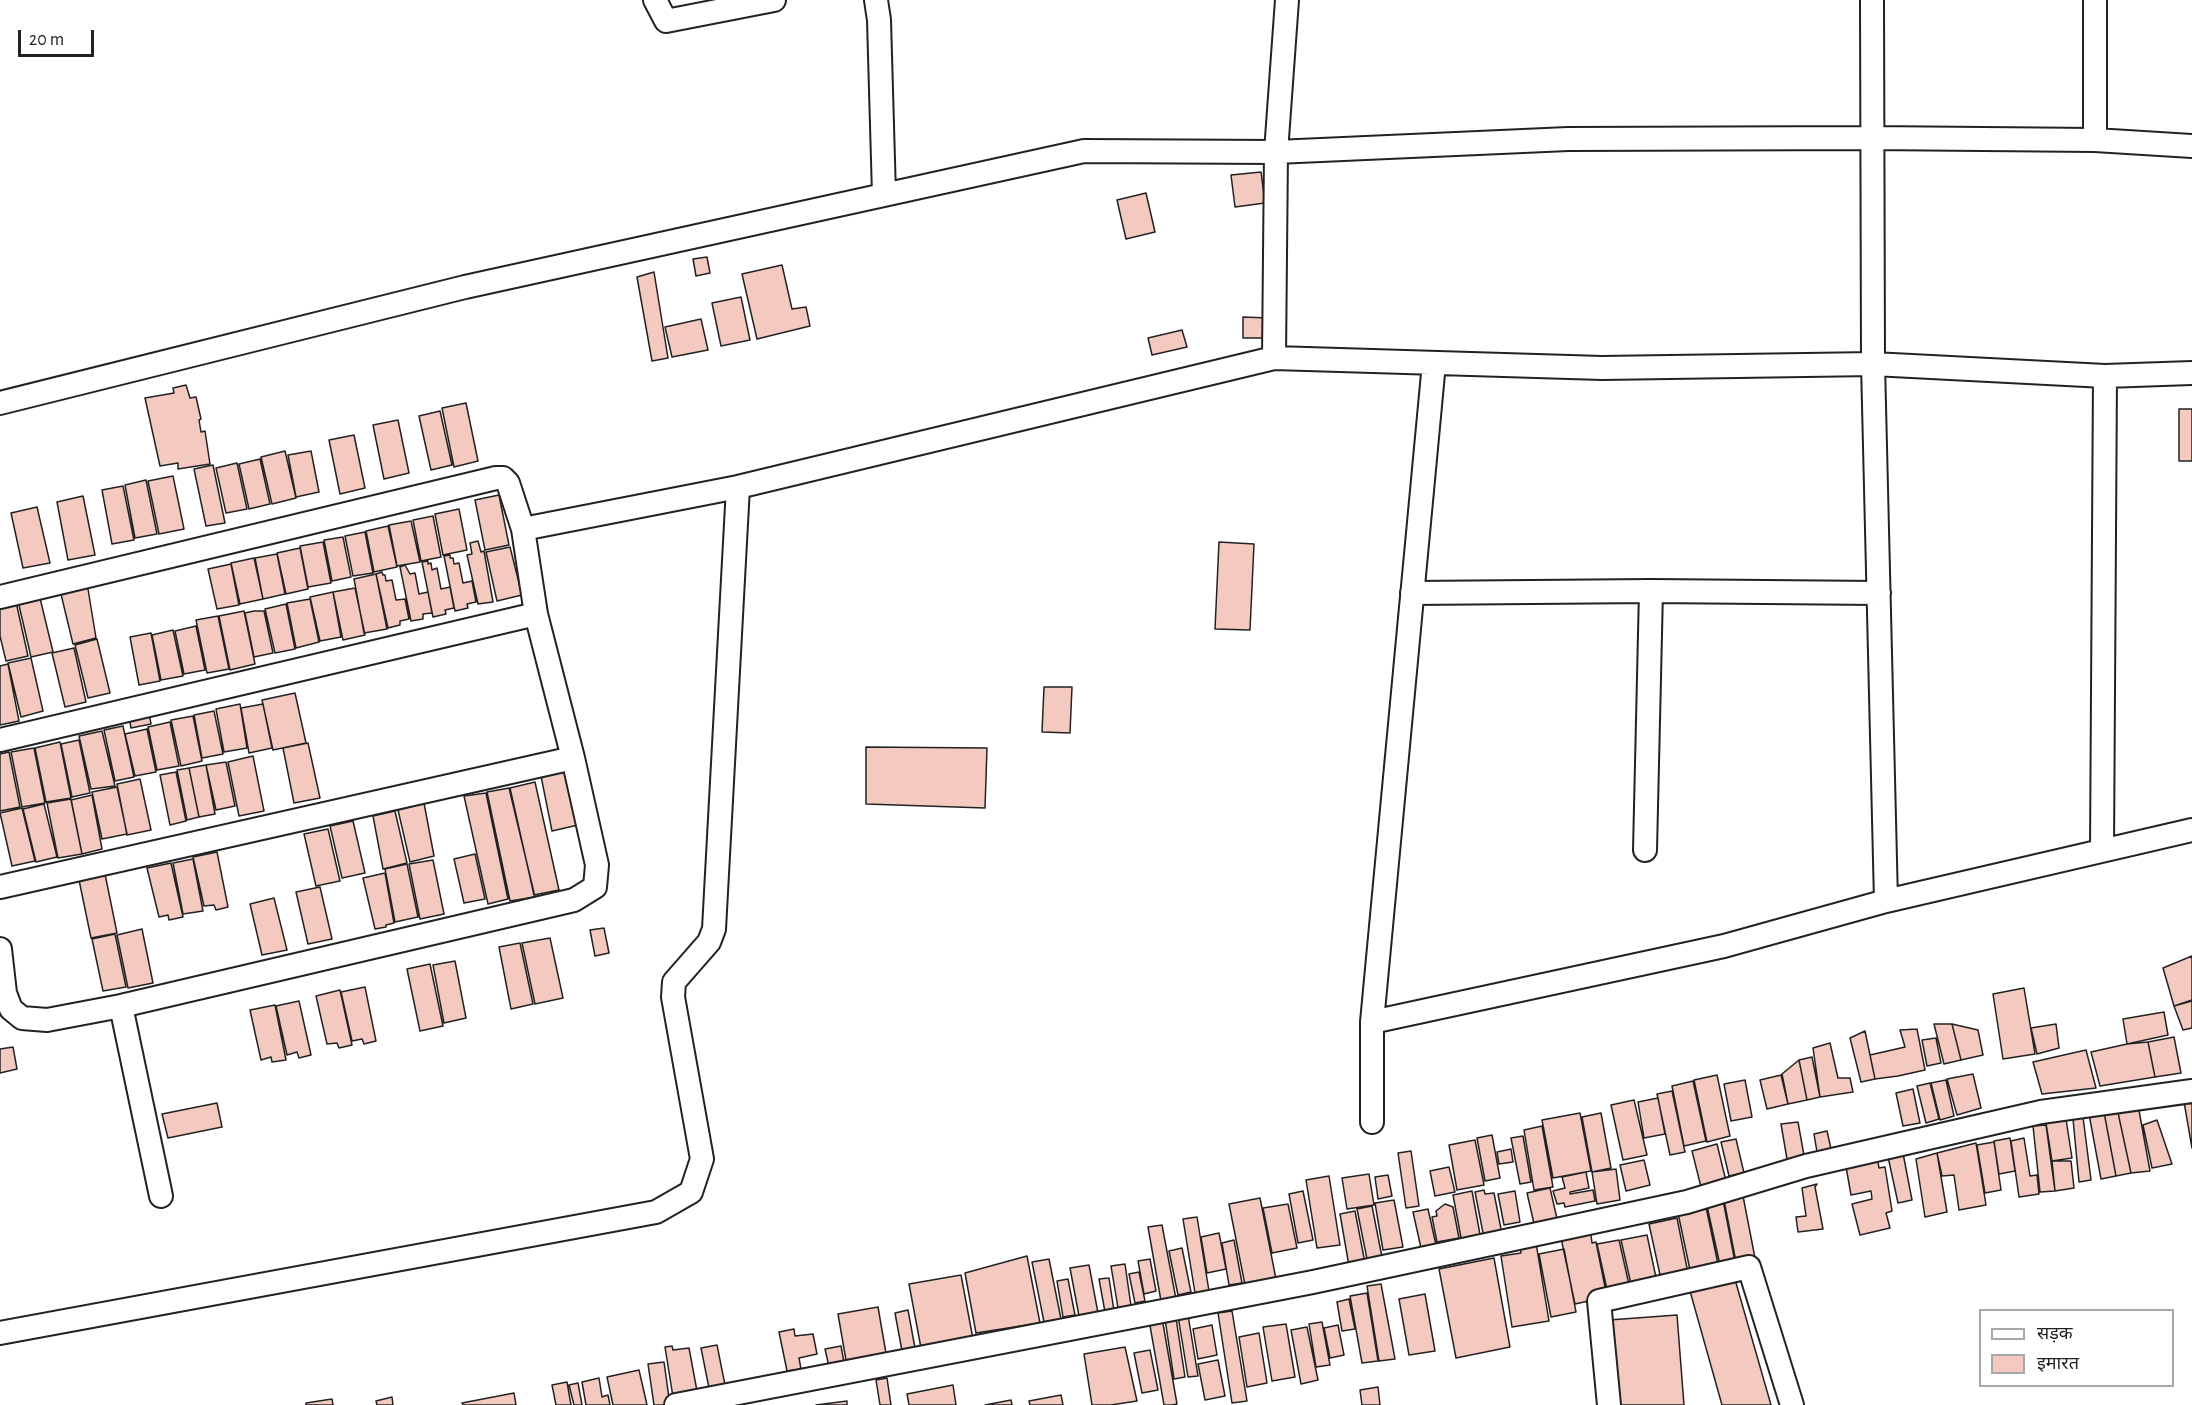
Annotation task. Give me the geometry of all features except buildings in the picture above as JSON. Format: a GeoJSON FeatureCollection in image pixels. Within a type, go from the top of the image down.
{"type":"FeatureCollection","features":[{"type":"Feature","properties":{"kind":"street"},"geometry":{"type":"LineString","coordinates":[[655,0],[666,21],[774,0]]}},
{"type":"Feature","properties":{"kind":"street"},"geometry":{"type":"LineString","coordinates":[[876,0],[879,20],[884,195]]}},
{"type":"Feature","properties":{"kind":"street"},"geometry":{"type":"LineString","coordinates":[[1274,358],[1276,152],[1287,0]]}},
{"type":"Feature","properties":{"kind":"street"},"geometry":{"type":"LineString","coordinates":[[1872,0],[1873,364],[1886,901]]}},
{"type":"Feature","properties":{"kind":"street"},"geometry":{"type":"LineString","coordinates":[[2094,140],[2095,0]]}},
{"type":"Feature","properties":{"kind":"street"},"geometry":{"type":"LineString","coordinates":[[0,403],[465,286],[1084,151],[1276,152],[1568,139],[2094,140],[2192,146]]}},
{"type":"Feature","properties":{"kind":"street"},"geometry":{"type":"LineString","coordinates":[[523,529],[738,487],[1274,358],[1602,368],[1873,364],[2105,376],[2192,373]]}},
{"type":"Feature","properties":{"kind":"street"},"geometry":{"type":"LineString","coordinates":[[1372,1122],[1372,1022],[1434,363]]}},
{"type":"Feature","properties":{"kind":"street"},"geometry":{"type":"LineString","coordinates":[[2102,850],[2105,376]]}},
{"type":"Feature","properties":{"kind":"street"},"geometry":{"type":"LineString","coordinates":[[0,597],[503,478],[508,483],[523,529],[536,614],[573,758],[597,865],[595,887],[574,900],[121,1006],[46,1020],[22,1018],[11,1009],[5,993],[0,949]]}},
{"type":"Feature","properties":{"kind":"street"},"geometry":{"type":"LineString","coordinates":[[0,1333],[656,1212],[691,1192],[702,1159],[673,997],[674,982],[709,942],[714,929],[738,487]]}},
{"type":"Feature","properties":{"kind":"street"},"geometry":{"type":"LineString","coordinates":[[1412,593],[1652,591],[1879,593]]}},
{"type":"Feature","properties":{"kind":"street"},"geometry":{"type":"LineString","coordinates":[[1645,850],[1652,591]]}},
{"type":"Feature","properties":{"kind":"street"},"geometry":{"type":"LineString","coordinates":[[0,740],[536,614]]}},
{"type":"Feature","properties":{"kind":"street"},"geometry":{"type":"LineString","coordinates":[[0,887],[573,758]]}},
{"type":"Feature","properties":{"kind":"street"},"geometry":{"type":"LineString","coordinates":[[1372,1022],[1724,946],[1886,901],[2192,830]]}},
{"type":"Feature","properties":{"kind":"street"},"geometry":{"type":"LineString","coordinates":[[121,1006],[161,1196]]}},
{"type":"Feature","properties":{"kind":"street"},"geometry":{"type":"LineString","coordinates":[[676,1405],[1313,1282],[1688,1202],[1806,1166],[2042,1112],[2192,1091]]}},
{"type":"Feature","properties":{"kind":"street"},"geometry":{"type":"LineString","coordinates":[[1609,1405],[1599,1301],[1749,1267],[1792,1405]]}}]}
